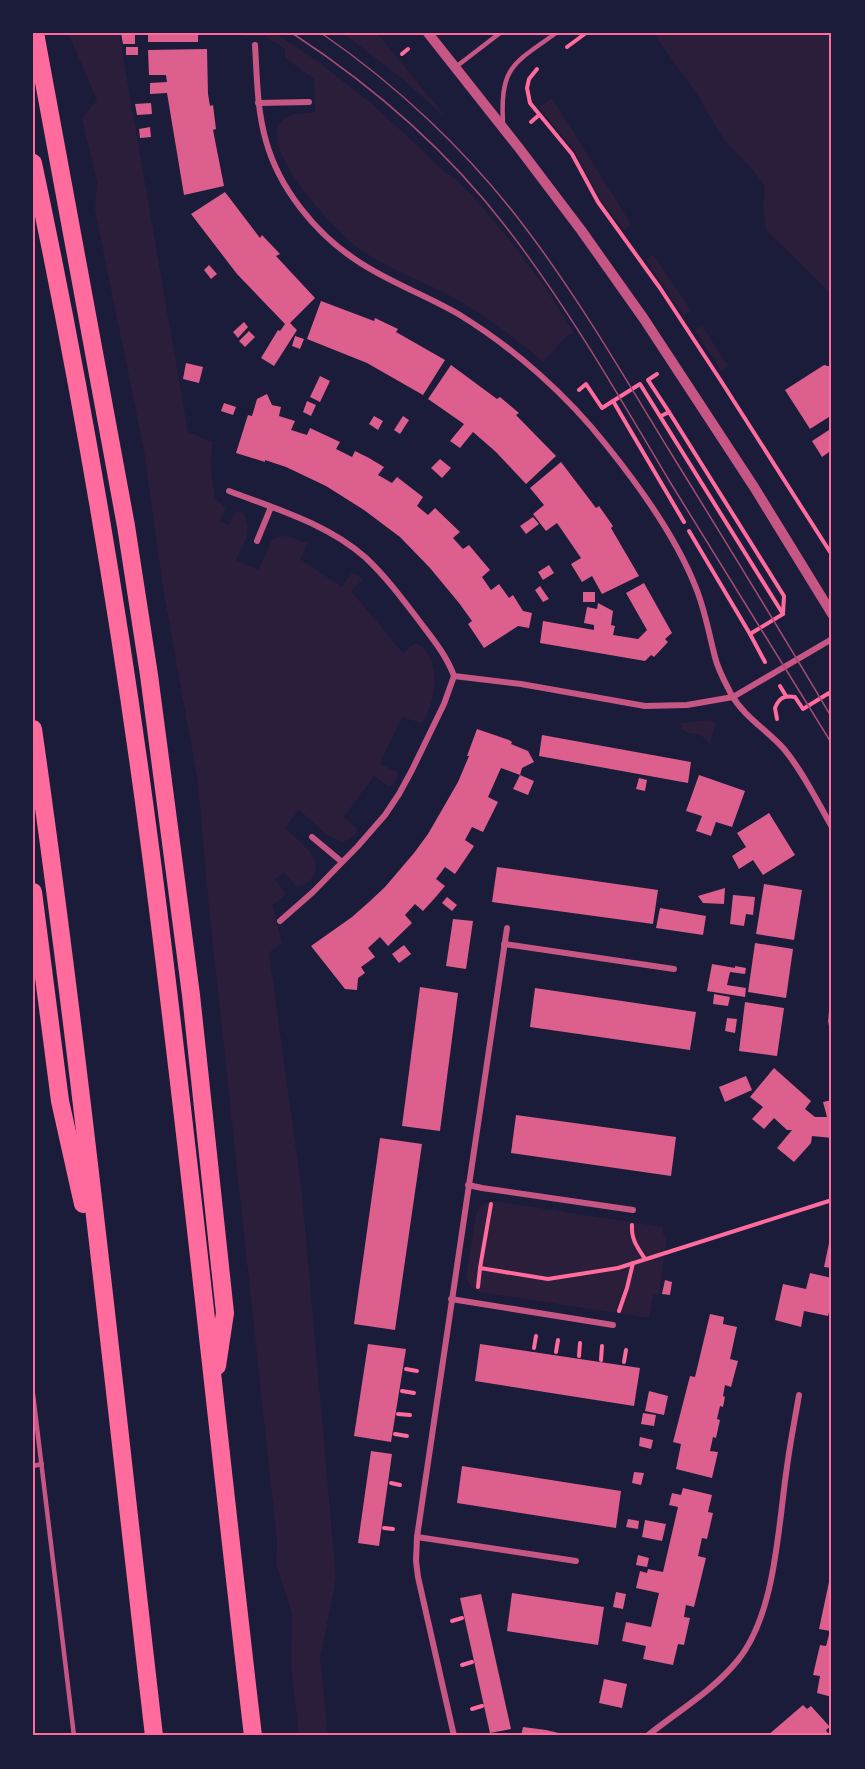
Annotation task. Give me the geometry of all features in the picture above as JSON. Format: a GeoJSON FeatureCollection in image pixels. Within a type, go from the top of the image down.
{"type":"FeatureCollection","features":[{"type":"Feature","properties":{"kind":"highway"},"geometry":{"type":"LineString","coordinates":[[35,33],[126,526],[170,827],[225,1313],[214,1387]]}},
{"type":"Feature","properties":{"kind":"highway"},"geometry":{"type":"LineString","coordinates":[[33,162],[59,284],[93,474],[131,712],[167,979],[253,1736]]}},
{"type":"Feature","properties":{"kind":"highway"},"geometry":{"type":"LineString","coordinates":[[33,729],[76,1049],[154,1736]]}},
{"type":"Feature","properties":{"kind":"highway"},"geometry":{"type":"LineString","coordinates":[[33,892],[60,1101],[103,1291]]}},
{"type":"Feature","properties":{"kind":"street"},"geometry":{"type":"LineString","coordinates":[[428,33],[582,230],[759,496],[832,614]]}},
{"type":"Feature","properties":{"kind":"street"},"geometry":{"type":"LineString","coordinates":[[255,45],[258,103],[265,139],[272,160],[298,203],[331,241],[356,261],[458,314],[523,361],[566,399],[607,446],[653,510],[696,587],[715,659],[733,697],[754,722],[785,751],[800,771],[832,826]]}},
{"type":"Feature","properties":{"kind":"street"},"geometry":{"type":"LineString","coordinates":[[258,103],[309,102]]}},
{"type":"Feature","properties":{"kind":"street"},"geometry":{"type":"LineString","coordinates":[[229,491],[327,531],[365,557],[397,591],[444,654],[454,676],[444,704],[399,794],[385,815],[302,903],[280,921]]}},
{"type":"Feature","properties":{"kind":"street"},"geometry":{"type":"LineString","coordinates":[[256,541],[271,507]]}},
{"type":"Feature","properties":{"kind":"street"},"geometry":{"type":"LineString","coordinates":[[454,676],[520,684],[645,706],[687,705],[733,697],[832,639]]}},
{"type":"Feature","properties":{"kind":"street"},"geometry":{"type":"LineString","coordinates":[[312,837],[342,862]]}},
{"type":"Feature","properties":{"kind":"street"},"geometry":{"type":"LineString","coordinates":[[454,1736],[418,1577],[417,1538],[507,928]]}},
{"type":"Feature","properties":{"kind":"street"},"geometry":{"type":"LineString","coordinates":[[504,944],[674,969]]}},
{"type":"Feature","properties":{"kind":"street"},"geometry":{"type":"LineString","coordinates":[[832,1011],[832,1026]]}},
{"type":"Feature","properties":{"kind":"street"},"geometry":{"type":"LineString","coordinates":[[468,1185],[633,1210]]}},
{"type":"Feature","properties":{"kind":"street"},"geometry":{"type":"LineString","coordinates":[[451,1299],[613,1325]]}},
{"type":"Feature","properties":{"kind":"street"},"geometry":{"type":"LineString","coordinates":[[647,1736],[724,1675],[740,1658],[753,1636],[765,1605],[776,1548],[786,1469],[799,1395]]}},
{"type":"Feature","properties":{"kind":"street"},"geometry":{"type":"LineString","coordinates":[[417,1538],[576,1561]]}},
{"type":"Feature","properties":{"kind":"lane"},"geometry":{"type":"LineString","coordinates":[[454,68],[500,33]]}},
{"type":"Feature","properties":{"kind":"lane"},"geometry":{"type":"LineString","coordinates":[[504,129],[502,99],[511,69],[519,58],[556,33]]}},
{"type":"Feature","properties":{"kind":"lane"},"geometry":{"type":"LineString","coordinates":[[33,1394],[74,1736]]}},
{"type":"Feature","properties":{"kind":"lane"},"geometry":{"type":"LineString","coordinates":[[33,1466],[42,1464]]}},
{"type":"Feature","properties":{"kind":"path"},"geometry":{"type":"LineString","coordinates":[[561,52],[586,33]]}},
{"type":"Feature","properties":{"kind":"path"},"geometry":{"type":"LineString","coordinates":[[402,54],[408,49]]}},
{"type":"Feature","properties":{"kind":"path"},"geometry":{"type":"LineString","coordinates":[[544,64],[535,70],[529,79],[527,88],[530,103],[572,154],[598,202],[660,288],[832,555]]}},
{"type":"Feature","properties":{"kind":"path"},"geometry":{"type":"LineString","coordinates":[[531,122],[539,115]]}},
{"type":"Feature","properties":{"kind":"path"},"geometry":{"type":"LineString","coordinates":[[673,364],[648,380],[784,596],[783,614]]}},
{"type":"Feature","properties":{"kind":"path"},"geometry":{"type":"LineString","coordinates":[[586,384],[602,408],[640,384],[783,614]]}},
{"type":"Feature","properties":{"kind":"path"},"geometry":{"type":"LineString","coordinates":[[614,401],[786,696]]}},
{"type":"Feature","properties":{"kind":"path"},"geometry":{"type":"LineString","coordinates":[[660,417],[669,412]]}},
{"type":"Feature","properties":{"kind":"path"},"geometry":{"type":"LineString","coordinates":[[750,634],[783,614]]}},
{"type":"Feature","properties":{"kind":"path"},"geometry":{"type":"LineString","coordinates":[[778,723],[775,708],[780,699],[786,696],[795,697],[803,710],[829,693],[832,698]]}},
{"type":"Feature","properties":{"kind":"path"},"geometry":{"type":"LineString","coordinates":[[478,1291],[494,1190]]}},
{"type":"Feature","properties":{"kind":"path"},"geometry":{"type":"LineString","coordinates":[[480,1268],[548,1279],[618,1268],[832,1200]]}},
{"type":"Feature","properties":{"kind":"path"},"geometry":{"type":"LineString","coordinates":[[613,1325],[627,1288],[633,1263]]}},
{"type":"Feature","properties":{"kind":"path"},"geometry":{"type":"LineString","coordinates":[[534,1348],[536,1336]]}},
{"type":"Feature","properties":{"kind":"path"},"geometry":{"type":"LineString","coordinates":[[556,1352],[558,1340]]}},
{"type":"Feature","properties":{"kind":"path"},"geometry":{"type":"LineString","coordinates":[[579,1356],[580,1343]]}},
{"type":"Feature","properties":{"kind":"path"},"geometry":{"type":"LineString","coordinates":[[601,1359],[602,1346]]}},
{"type":"Feature","properties":{"kind":"path"},"geometry":{"type":"LineString","coordinates":[[624,1362],[626,1350]]}},
{"type":"Feature","properties":{"kind":"path"},"geometry":{"type":"LineString","coordinates":[[406,1369],[417,1371]]}},
{"type":"Feature","properties":{"kind":"path"},"geometry":{"type":"LineString","coordinates":[[402,1391],[414,1393]]}},
{"type":"Feature","properties":{"kind":"path"},"geometry":{"type":"LineString","coordinates":[[398,1414],[410,1415]]}},
{"type":"Feature","properties":{"kind":"path"},"geometry":{"type":"LineString","coordinates":[[395,1434],[407,1436]]}},
{"type":"Feature","properties":{"kind":"path"},"geometry":{"type":"LineString","coordinates":[[391,1483],[400,1485]]}},
{"type":"Feature","properties":{"kind":"path"},"geometry":{"type":"LineString","coordinates":[[384,1528],[393,1529]]}},
{"type":"Feature","properties":{"kind":"path"},"geometry":{"type":"LineString","coordinates":[[452,1621],[462,1618]]}},
{"type":"Feature","properties":{"kind":"path"},"geometry":{"type":"LineString","coordinates":[[462,1665],[472,1662]]}},
{"type":"Feature","properties":{"kind":"path"},"geometry":{"type":"LineString","coordinates":[[472,1708],[482,1706]]}},
{"type":"Feature","properties":{"kind":"shaded area"},"geometry":{"type":"Polygon","coordinates":[[[68,33],[119,33],[188,432],[213,442],[210,464],[215,498],[226,508],[220,521],[229,525],[236,511],[243,513],[246,520],[247,537],[236,560],[258,570],[272,540],[276,537],[289,537],[307,543],[300,559],[342,587],[351,574],[359,575],[362,580],[351,591],[403,653],[415,643],[423,648],[432,662],[434,671],[434,690],[425,718],[421,723],[402,717],[380,764],[397,772],[398,776],[394,784],[389,787],[374,776],[344,817],[356,827],[357,831],[344,842],[325,833],[299,810],[285,828],[313,856],[315,870],[312,878],[301,885],[296,886],[284,873],[275,879],[286,894],[273,905],[282,943],[269,953],[302,1193],[336,1578],[320,1659],[328,1736],[299,1736],[291,1665],[292,1613],[276,1564],[277,1542],[209,908],[198,783],[163,588],[144,451],[95,210],[97,182],[82,118],[97,100],[68,33]]]}},
{"type":"Feature","properties":{"kind":"shaded area"},"geometry":{"type":"Polygon","coordinates":[[[236,33],[275,33],[320,63],[372,104],[475,199],[545,287],[574,333],[566,337],[543,362],[513,337],[469,307],[384,264],[350,241],[320,210],[290,171],[281,152],[277,135],[284,119],[292,115],[315,112],[314,79],[285,58],[285,49],[264,36],[243,36],[236,33]]]}},
{"type":"Feature","properties":{"kind":"shaded area"},"geometry":{"type":"Polygon","coordinates":[[[343,33],[377,33],[448,120],[404,80],[343,33]]]}},
{"type":"Feature","properties":{"kind":"shaded area"},"geometry":{"type":"Polygon","coordinates":[[[653,33],[832,33],[832,295],[766,230],[763,207],[765,187],[755,172],[724,140],[697,94],[653,33]]]}},
{"type":"Feature","properties":{"kind":"shaded area"},"geometry":{"type":"Polygon","coordinates":[[[552,98],[631,224],[624,230],[601,200],[575,152],[539,107],[552,98]]]}},
{"type":"Feature","properties":{"kind":"shaded area"},"geometry":{"type":"Polygon","coordinates":[[[653,255],[691,310],[684,316],[646,260],[653,255]]]}},
{"type":"Feature","properties":{"kind":"shaded area"},"geometry":{"type":"Polygon","coordinates":[[[702,326],[728,366],[721,370],[695,330],[702,326]]]}},
{"type":"Feature","properties":{"kind":"shaded area"},"geometry":{"type":"Polygon","coordinates":[[[708,720],[716,722],[710,744],[701,735],[684,731],[680,723],[708,720]]]}},
{"type":"Feature","properties":{"kind":"shaded area"},"geometry":{"type":"Polygon","coordinates":[[[494,1201],[663,1227],[663,1234],[667,1236],[659,1295],[653,1295],[649,1318],[480,1292],[471,1287],[466,1278],[476,1215],[482,1205],[494,1201]]]}},
{"type":"Feature","properties":{"kind":"building"},"geometry":{"type":"Polygon","coordinates":[[[121,33],[135,33],[135,44],[123,44],[121,33]]]}},
{"type":"Feature","properties":{"kind":"building"},"geometry":{"type":"Polygon","coordinates":[[[148,33],[198,33],[198,42],[148,42],[148,33]]]}},
{"type":"Feature","properties":{"kind":"building"},"geometry":{"type":"Polygon","coordinates":[[[126,47],[138,47],[138,55],[126,55],[126,47]]]}},
{"type":"Feature","properties":{"kind":"building"},"geometry":{"type":"Polygon","coordinates":[[[207,49],[208,94],[210,106],[213,105],[216,129],[213,130],[224,186],[184,195],[167,93],[150,94],[150,83],[167,82],[166,75],[149,75],[148,50],[207,49]]]}},
{"type":"Feature","properties":{"kind":"building"},"geometry":{"type":"Polygon","coordinates":[[[151,103],[152,114],[137,115],[135,104],[151,103]]]}},
{"type":"Feature","properties":{"kind":"building"},"geometry":{"type":"Polygon","coordinates":[[[150,127],[151,137],[140,138],[139,129],[150,127]]]}},
{"type":"Feature","properties":{"kind":"building"},"geometry":{"type":"Polygon","coordinates":[[[225,192],[260,238],[262,235],[280,254],[276,256],[315,298],[290,323],[297,330],[274,366],[261,358],[278,330],[280,331],[285,324],[237,274],[191,214],[225,192]]]}},
{"type":"Feature","properties":{"kind":"building"},"geometry":{"type":"Polygon","coordinates":[[[209,265],[217,274],[211,279],[204,270],[209,265]]]}},
{"type":"Feature","properties":{"kind":"building"},"geometry":{"type":"Polygon","coordinates":[[[321,301],[374,321],[375,318],[398,329],[396,332],[445,360],[423,395],[367,363],[307,339],[321,301]]]}},
{"type":"Feature","properties":{"kind":"building"},"geometry":{"type":"Polygon","coordinates":[[[244,322],[248,327],[238,338],[233,332],[244,322]]]}},
{"type":"Feature","properties":{"kind":"building"},"geometry":{"type":"Polygon","coordinates":[[[249,331],[255,337],[245,347],[239,341],[249,331]]]}},
{"type":"Feature","properties":{"kind":"building"},"geometry":{"type":"Polygon","coordinates":[[[295,336],[304,339],[300,349],[292,346],[295,336]]]}},
{"type":"Feature","properties":{"kind":"building"},"geometry":{"type":"Polygon","coordinates":[[[186,363],[203,367],[199,383],[183,379],[186,363]]]}},
{"type":"Feature","properties":{"kind":"building"},"geometry":{"type":"Polygon","coordinates":[[[451,365],[497,399],[500,397],[519,413],[516,415],[556,456],[526,484],[496,452],[473,432],[460,448],[450,441],[464,424],[428,399],[451,365]]]}},
{"type":"Feature","properties":{"kind":"building"},"geometry":{"type":"Polygon","coordinates":[[[824,365],[832,367],[832,415],[810,429],[785,390],[824,365]]]}},
{"type":"Feature","properties":{"kind":"building"},"geometry":{"type":"Polygon","coordinates":[[[320,376],[330,381],[320,402],[310,397],[320,376]]]}},
{"type":"Feature","properties":{"kind":"building"},"geometry":{"type":"Polygon","coordinates":[[[267,394],[272,405],[281,407],[279,416],[295,421],[291,430],[307,435],[310,428],[340,442],[336,449],[352,457],[355,451],[369,458],[384,467],[378,475],[392,483],[397,477],[423,497],[417,506],[428,515],[435,508],[460,532],[453,538],[463,549],[469,545],[490,570],[482,577],[491,590],[499,584],[509,598],[513,595],[523,611],[532,613],[529,628],[518,626],[484,648],[468,624],[472,621],[459,603],[400,537],[364,510],[326,486],[286,467],[236,453],[248,415],[252,416],[257,399],[267,394]]]}},
{"type":"Feature","properties":{"kind":"building"},"geometry":{"type":"Polygon","coordinates":[[[307,401],[316,405],[311,416],[303,412],[307,401]]]}},
{"type":"Feature","properties":{"kind":"building"},"geometry":{"type":"Polygon","coordinates":[[[224,403],[236,407],[233,415],[221,411],[224,403]]]}},
{"type":"Feature","properties":{"kind":"building"},"geometry":{"type":"Polygon","coordinates":[[[374,416],[383,421],[378,430],[369,424],[374,416]]]}},
{"type":"Feature","properties":{"kind":"building"},"geometry":{"type":"Polygon","coordinates":[[[403,416],[409,420],[400,434],[394,430],[403,416]]]}},
{"type":"Feature","properties":{"kind":"building"},"geometry":{"type":"Polygon","coordinates":[[[832,428],[832,450],[822,457],[812,441],[832,428]]]}},
{"type":"Feature","properties":{"kind":"building"},"geometry":{"type":"Polygon","coordinates":[[[440,459],[451,468],[442,478],[431,468],[440,459]]]}},
{"type":"Feature","properties":{"kind":"building"},"geometry":{"type":"Polygon","coordinates":[[[561,462],[596,508],[599,506],[613,526],[611,528],[639,576],[602,594],[592,576],[582,582],[571,564],[581,558],[557,523],[546,531],[533,514],[544,505],[530,488],[561,462]]]}},
{"type":"Feature","properties":{"kind":"building"},"geometry":{"type":"Polygon","coordinates":[[[533,517],[539,524],[526,534],[520,526],[533,517]]]}},
{"type":"Feature","properties":{"kind":"building"},"geometry":{"type":"Polygon","coordinates":[[[549,565],[554,573],[543,580],[538,572],[549,565]]]}},
{"type":"Feature","properties":{"kind":"building"},"geometry":{"type":"Polygon","coordinates":[[[644,583],[672,633],[665,639],[668,642],[654,657],[651,655],[645,661],[540,643],[543,621],[594,630],[594,625],[584,623],[587,607],[597,609],[598,603],[613,611],[611,625],[615,626],[613,635],[638,639],[647,630],[626,593],[644,583]]]}},
{"type":"Feature","properties":{"kind":"building"},"geometry":{"type":"Polygon","coordinates":[[[540,586],[549,599],[543,602],[535,590],[540,586]]]}},
{"type":"Feature","properties":{"kind":"building"},"geometry":{"type":"Polygon","coordinates":[[[583,592],[595,592],[595,602],[583,602],[583,592]]]}},
{"type":"Feature","properties":{"kind":"building"},"geometry":{"type":"Polygon","coordinates":[[[477,729],[509,740],[511,744],[528,751],[534,762],[522,768],[520,775],[501,768],[488,797],[498,802],[483,832],[472,827],[465,840],[474,846],[455,874],[445,867],[436,879],[445,886],[423,911],[415,904],[405,915],[412,923],[388,946],[380,937],[368,948],[375,957],[361,967],[365,973],[358,978],[357,990],[345,989],[311,946],[369,902],[414,853],[428,834],[458,782],[477,729]]]}},
{"type":"Feature","properties":{"kind":"building"},"geometry":{"type":"Polygon","coordinates":[[[542,735],[691,762],[688,783],[539,756],[542,735]]]}},
{"type":"Feature","properties":{"kind":"building"},"geometry":{"type":"Polygon","coordinates":[[[520,775],[534,781],[528,795],[513,789],[520,775]]]}},
{"type":"Feature","properties":{"kind":"building"},"geometry":{"type":"Polygon","coordinates":[[[699,775],[745,791],[732,827],[716,822],[711,836],[696,831],[702,816],[686,811],[699,775]]]}},
{"type":"Feature","properties":{"kind":"building"},"geometry":{"type":"Polygon","coordinates":[[[639,778],[647,780],[645,791],[636,789],[639,778]]]}},
{"type":"Feature","properties":{"kind":"building"},"geometry":{"type":"Polygon","coordinates":[[[769,813],[795,855],[763,875],[753,860],[739,869],[732,856],[746,847],[737,833],[769,813]]]}},
{"type":"Feature","properties":{"kind":"building"},"geometry":{"type":"Polygon","coordinates":[[[497,867],[658,890],[653,924],[492,902],[497,867]]]}},
{"type":"Feature","properties":{"kind":"building"},"geometry":{"type":"Polygon","coordinates":[[[764,884],[802,890],[794,940],[756,934],[764,884]]]}},
{"type":"Feature","properties":{"kind":"building"},"geometry":{"type":"Polygon","coordinates":[[[725,888],[724,904],[703,903],[698,896],[725,888]]]}},
{"type":"Feature","properties":{"kind":"building"},"geometry":{"type":"Polygon","coordinates":[[[733,895],[755,897],[753,915],[746,914],[744,926],[730,924],[733,895]]]}},
{"type":"Feature","properties":{"kind":"building"},"geometry":{"type":"Polygon","coordinates":[[[447,897],[457,905],[452,911],[442,903],[447,897]]]}},
{"type":"Feature","properties":{"kind":"building"},"geometry":{"type":"Polygon","coordinates":[[[660,908],[706,916],[703,935],[656,928],[660,908]]]}},
{"type":"Feature","properties":{"kind":"building"},"geometry":{"type":"Polygon","coordinates":[[[453,919],[473,921],[466,969],[446,966],[453,919]]]}},
{"type":"Feature","properties":{"kind":"building"},"geometry":{"type":"Polygon","coordinates":[[[755,943],[793,949],[786,998],[748,992],[755,943]]]}},
{"type":"Feature","properties":{"kind":"building"},"geometry":{"type":"Polygon","coordinates":[[[404,945],[411,954],[399,963],[392,954],[404,945]]]}},
{"type":"Feature","properties":{"kind":"building"},"geometry":{"type":"Polygon","coordinates":[[[712,964],[746,968],[745,974],[730,972],[727,985],[746,988],[745,997],[707,991],[712,964]]]}},
{"type":"Feature","properties":{"kind":"building"},"geometry":{"type":"Polygon","coordinates":[[[420,987],[458,993],[440,1131],[402,1126],[420,987]]]}},
{"type":"Feature","properties":{"kind":"building"},"geometry":{"type":"Polygon","coordinates":[[[535,988],[696,1012],[690,1050],[530,1027],[535,988]]]}},
{"type":"Feature","properties":{"kind":"building"},"geometry":{"type":"Polygon","coordinates":[[[714,994],[730,997],[728,1006],[713,1004],[714,994]]]}},
{"type":"Feature","properties":{"kind":"building"},"geometry":{"type":"Polygon","coordinates":[[[745,1002],[784,1008],[777,1056],[739,1051],[745,1002]]]}},
{"type":"Feature","properties":{"kind":"building"},"geometry":{"type":"Polygon","coordinates":[[[727,1018],[737,1019],[735,1033],[725,1031],[727,1018]]]}},
{"type":"Feature","properties":{"kind":"building"},"geometry":{"type":"Polygon","coordinates":[[[774,1068],[811,1101],[805,1109],[815,1117],[827,1117],[823,1102],[832,1100],[832,1138],[812,1136],[811,1143],[794,1162],[777,1148],[792,1130],[787,1130],[774,1118],[764,1129],[752,1119],[763,1107],[750,1097],[774,1068]]]}},
{"type":"Feature","properties":{"kind":"building"},"geometry":{"type":"Polygon","coordinates":[[[746,1076],[752,1090],[725,1102],[719,1087],[746,1076]]]}},
{"type":"Feature","properties":{"kind":"building"},"geometry":{"type":"Polygon","coordinates":[[[516,1115],[676,1137],[671,1176],[511,1153],[516,1115]]]}},
{"type":"Feature","properties":{"kind":"building"},"geometry":{"type":"Polygon","coordinates":[[[380,1138],[422,1144],[395,1330],[354,1324],[380,1138]]]}},
{"type":"Feature","properties":{"kind":"building"},"geometry":{"type":"Polygon","coordinates":[[[829,1243],[832,1243],[832,1268],[824,1267],[829,1243]]]}},
{"type":"Feature","properties":{"kind":"building"},"geometry":{"type":"Polygon","coordinates":[[[810,1273],[832,1278],[832,1300],[828,1316],[804,1311],[801,1327],[775,1320],[783,1284],[806,1289],[810,1273]]]}},
{"type":"Feature","properties":{"kind":"building"},"geometry":{"type":"Polygon","coordinates":[[[665,1280],[672,1282],[670,1295],[662,1294],[665,1280]]]}},
{"type":"Feature","properties":{"kind":"building"},"geometry":{"type":"Polygon","coordinates":[[[710,1314],[724,1317],[723,1324],[737,1327],[730,1359],[738,1361],[731,1387],[725,1385],[723,1407],[720,1406],[717,1419],[720,1420],[716,1438],[713,1437],[710,1451],[718,1452],[712,1478],[676,1469],[681,1444],[673,1442],[690,1376],[695,1377],[710,1314]]]}},
{"type":"Feature","properties":{"kind":"building"},"geometry":{"type":"Polygon","coordinates":[[[368,1344],[406,1349],[391,1442],[354,1436],[368,1344]]]}},
{"type":"Feature","properties":{"kind":"building"},"geometry":{"type":"Polygon","coordinates":[[[480,1344],[640,1368],[634,1406],[475,1381],[480,1344]]]}},
{"type":"Feature","properties":{"kind":"building"},"geometry":{"type":"Polygon","coordinates":[[[649,1391],[668,1396],[664,1415],[645,1411],[649,1391]]]}},
{"type":"Feature","properties":{"kind":"building"},"geometry":{"type":"Polygon","coordinates":[[[643,1413],[656,1415],[654,1426],[641,1424],[643,1413]]]}},
{"type":"Feature","properties":{"kind":"building"},"geometry":{"type":"Polygon","coordinates":[[[640,1437],[653,1440],[651,1449],[639,1446],[640,1437]]]}},
{"type":"Feature","properties":{"kind":"building"},"geometry":{"type":"Polygon","coordinates":[[[371,1451],[392,1454],[379,1546],[358,1543],[371,1451]]]}},
{"type":"Feature","properties":{"kind":"building"},"geometry":{"type":"Polygon","coordinates":[[[462,1466],[621,1491],[616,1528],[457,1503],[462,1466]]]}},
{"type":"Feature","properties":{"kind":"building"},"geometry":{"type":"Polygon","coordinates":[[[634,1472],[644,1473],[641,1485],[632,1483],[634,1472]]]}},
{"type":"Feature","properties":{"kind":"building"},"geometry":{"type":"Polygon","coordinates":[[[683,1488],[712,1495],[708,1512],[713,1513],[707,1539],[702,1538],[698,1556],[706,1558],[694,1607],[686,1605],[684,1617],[690,1618],[684,1645],[678,1644],[673,1665],[643,1659],[646,1646],[622,1641],[626,1622],[651,1627],[659,1593],[636,1588],[640,1571],[647,1573],[648,1569],[663,1572],[678,1507],[669,1505],[672,1493],[681,1495],[683,1488]]]}},
{"type":"Feature","properties":{"kind":"building"},"geometry":{"type":"Polygon","coordinates":[[[628,1519],[639,1521],[638,1529],[626,1527],[628,1519]]]}},
{"type":"Feature","properties":{"kind":"building"},"geometry":{"type":"Polygon","coordinates":[[[645,1520],[666,1524],[662,1541],[642,1537],[645,1520]]]}},
{"type":"Feature","properties":{"kind":"building"},"geometry":{"type":"Polygon","coordinates":[[[638,1555],[649,1558],[647,1567],[636,1565],[638,1555]]]}},
{"type":"Feature","properties":{"kind":"building"},"geometry":{"type":"Polygon","coordinates":[[[829,1582],[832,1583],[832,1697],[817,1693],[820,1676],[813,1675],[820,1645],[826,1646],[830,1631],[819,1629],[829,1582]]]}},
{"type":"Feature","properties":{"kind":"building"},"geometry":{"type":"Polygon","coordinates":[[[616,1592],[626,1594],[623,1609],[613,1607],[616,1592]]]}},
{"type":"Feature","properties":{"kind":"building"},"geometry":{"type":"Polygon","coordinates":[[[512,1593],[604,1607],[598,1645],[507,1631],[512,1593]]]}},
{"type":"Feature","properties":{"kind":"building"},"geometry":{"type":"Polygon","coordinates":[[[481,1594],[511,1729],[490,1733],[460,1598],[481,1594]]]}},
{"type":"Feature","properties":{"kind":"building"},"geometry":{"type":"Polygon","coordinates":[[[604,1679],[627,1684],[622,1708],[599,1703],[604,1679]]]}},
{"type":"Feature","properties":{"kind":"building"},"geometry":{"type":"Polygon","coordinates":[[[803,1705],[807,1709],[811,1706],[830,1727],[826,1730],[828,1736],[767,1736],[803,1705]]]}},
{"type":"Feature","properties":{"kind":"building"},"geometry":{"type":"Polygon","coordinates":[[[523,1727],[546,1730],[571,1736],[521,1736],[523,1727]]]}},
{"type":"Feature","properties":{"kind":"tram line"},"geometry":{"type":"LineString","coordinates":[[292,33],[380,97],[434,146],[483,199],[529,257],[592,352],[832,744]]}},
{"type":"Feature","properties":{"kind":"tram line"},"geometry":{"type":"LineString","coordinates":[[321,33],[377,75],[430,121],[479,172],[524,226],[600,336],[832,718]]}}]}
